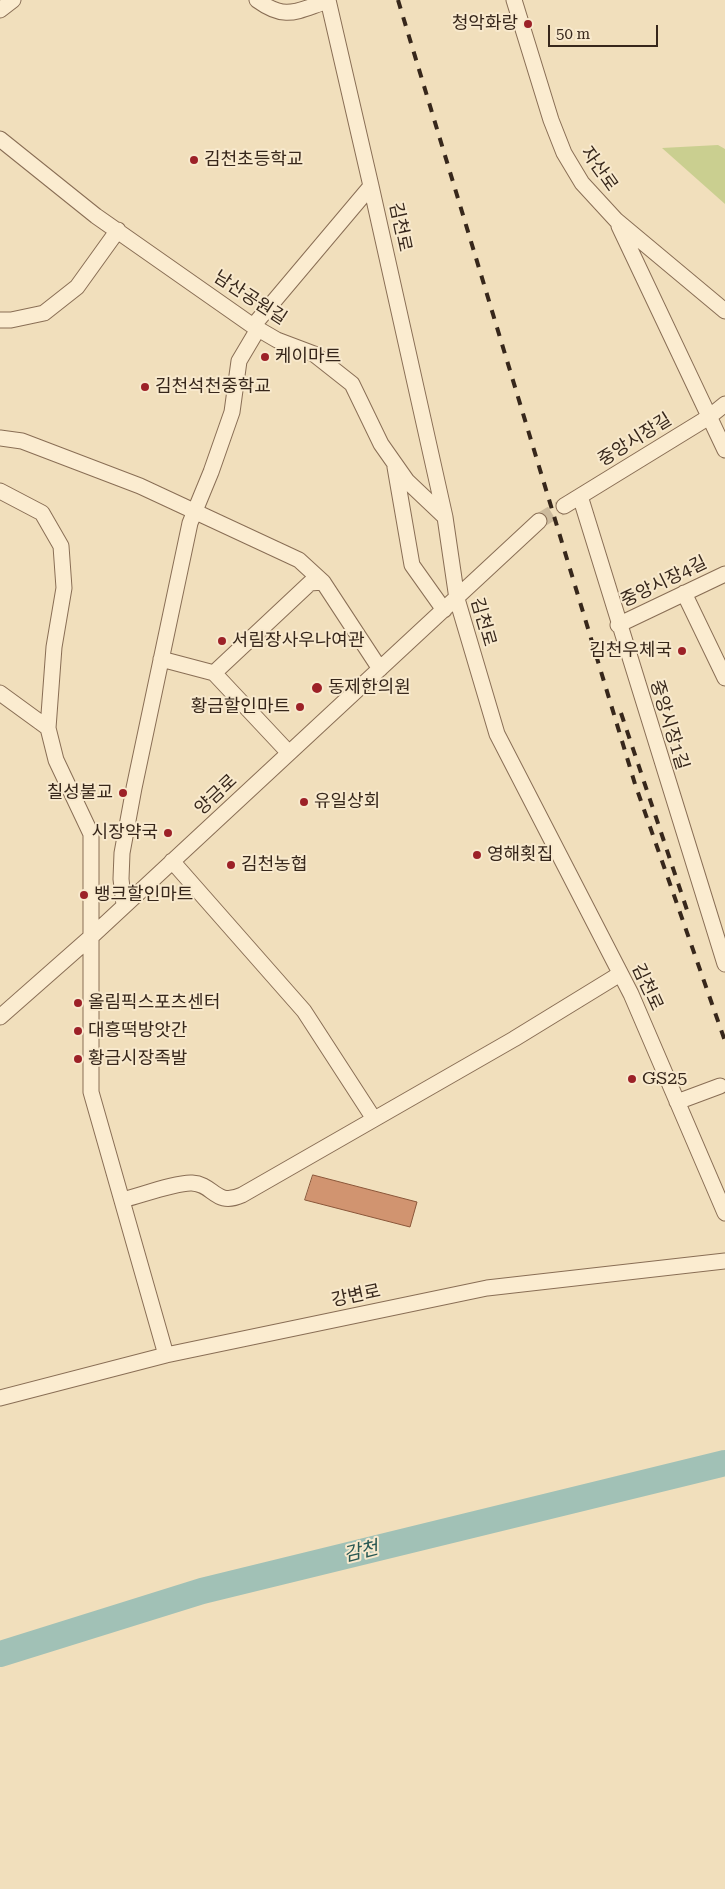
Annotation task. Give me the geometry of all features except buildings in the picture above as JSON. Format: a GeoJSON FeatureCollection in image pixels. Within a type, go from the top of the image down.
{"type":"FeatureCollection","features":[{"type":"Feature","properties":{"kind":"street"},"geometry":{"type":"LineString","coordinates":[[0,10],[13,0]]}},
{"type":"Feature","properties":{"kind":"street"},"geometry":{"type":"LineString","coordinates":[[257,0],[270,10],[280,13],[292,12],[328,0]]}},
{"type":"Feature","properties":{"kind":"street","name":"김천로"},"geometry":{"type":"LineString","coordinates":[[328,0],[372,186],[445,516],[457,599],[497,734],[631,994],[725,1213]]}},
{"type":"Feature","properties":{"kind":"street","name":"자산로"},"geometry":{"type":"LineString","coordinates":[[514,0],[551,120],[562,149],[582,183],[616,220],[725,311]]}},
{"type":"Feature","properties":{"kind":"street","name":"남산공원길"},"geometry":{"type":"LineString","coordinates":[[0,139],[96,216],[255,328],[276,340],[314,354],[352,384],[380,444],[407,481],[445,516]]}},
{"type":"Feature","properties":{"kind":"street"},"geometry":{"type":"LineString","coordinates":[[124,905],[121,878],[122,853],[190,523],[211,472],[232,412],[240,361],[255,328],[372,186]]}},
{"type":"Feature","properties":{"kind":"street"},"geometry":{"type":"LineString","coordinates":[[616,220],[725,450]]}},
{"type":"Feature","properties":{"kind":"street"},"geometry":{"type":"LineString","coordinates":[[0,320],[11,320],[44,313],[77,287],[118,230]]}},
{"type":"Feature","properties":{"kind":"street","name":"중앙시장길"},"geometry":{"type":"LineString","coordinates":[[564,506],[709,417],[725,404]]}},
{"type":"Feature","properties":{"kind":"street"},"geometry":{"type":"LineString","coordinates":[[0,438],[22,441],[140,486],[299,560],[323,582],[380,669]]}},
{"type":"Feature","properties":{"kind":"street"},"geometry":{"type":"LineString","coordinates":[[394,463],[412,565],[444,610]]}},
{"type":"Feature","properties":{"kind":"street"},"geometry":{"type":"LineString","coordinates":[[0,491],[42,513],[61,546],[64,588],[54,647],[48,728],[56,760],[91,834],[91,1092],[166,1355]]}},
{"type":"Feature","properties":{"kind":"street","name":"중앙시장1길"},"geometry":{"type":"LineString","coordinates":[[580,496],[618,625],[725,964]]}},
{"type":"Feature","properties":{"kind":"street"},"geometry":{"type":"LineString","coordinates":[[457,599],[539,521]]}},
{"type":"Feature","properties":{"kind":"street","name":"중앙시장4길"},"geometry":{"type":"LineString","coordinates":[[618,625],[725,574]]}},
{"type":"Feature","properties":{"kind":"street"},"geometry":{"type":"LineString","coordinates":[[214,673],[310,582],[323,582]]}},
{"type":"Feature","properties":{"kind":"street"},"geometry":{"type":"LineString","coordinates":[[684,593],[725,678]]}},
{"type":"Feature","properties":{"kind":"street","name":"양금로"},"geometry":{"type":"LineString","coordinates":[[0,1017],[92,936],[457,599]]}},
{"type":"Feature","properties":{"kind":"street"},"geometry":{"type":"LineString","coordinates":[[161,659],[214,673],[289,754]]}},
{"type":"Feature","properties":{"kind":"street"},"geometry":{"type":"LineString","coordinates":[[0,693],[48,728]]}},
{"type":"Feature","properties":{"kind":"street"},"geometry":{"type":"LineString","coordinates":[[172,861],[304,1011],[374,1120]]}},
{"type":"Feature","properties":{"kind":"street"},"geometry":{"type":"LineString","coordinates":[[122,1200],[181,1184],[192,1183],[204,1186],[222,1198],[232,1200],[514,1039],[620,974]]}},
{"type":"Feature","properties":{"kind":"street"},"geometry":{"type":"LineString","coordinates":[[677,1102],[720,1086]]}},
{"type":"Feature","properties":{"kind":"street","name":"강변로"},"geometry":{"type":"LineString","coordinates":[[0,1398],[166,1355],[487,1288],[725,1261]]}},
{"type":"Feature","properties":{"kind":"green space"},"geometry":{"type":"Polygon","coordinates":[[[718,145],[725,149],[725,204],[662,148],[718,145]]]}},
{"type":"Feature","properties":{"kind":"waterway","name":"감천"},"geometry":{"type":"LineString","coordinates":[[0,1654],[202,1591],[725,1463]]}},
{"type":"Feature","properties":{"kind":"tunnel"},"geometry":{"type":"LineString","coordinates":[[539,521],[564,506]]}},
{"type":"Feature","properties":{"kind":"railway"},"geometry":{"type":"LineString","coordinates":[[398,0],[635,784],[725,1041]]}},
{"type":"Feature","properties":{"kind":"railway"},"geometry":{"type":"LineString","coordinates":[[621,713],[687,910]]}},
{"type":"Feature","properties":{"kind":"place","name":"청악화랑"},"geometry":{"type":"Point","coordinates":[528,24]}},
{"type":"Feature","properties":{"kind":"place","name":"김천초등학교"},"geometry":{"type":"Point","coordinates":[194,160]}},
{"type":"Feature","properties":{"kind":"place","name":"케이마트"},"geometry":{"type":"Point","coordinates":[265,357]}},
{"type":"Feature","properties":{"kind":"place","name":"김천석천중학교"},"geometry":{"type":"Point","coordinates":[145,387]}},
{"type":"Feature","properties":{"kind":"place","name":"서림장사우나여관"},"geometry":{"type":"Point","coordinates":[222,641]}},
{"type":"Feature","properties":{"kind":"place","name":"김천우체국"},"geometry":{"type":"Point","coordinates":[682,651]}},
{"type":"Feature","properties":{"kind":"place","name":"동제한의원"},"geometry":{"type":"Point","coordinates":[317,688]}},
{"type":"Feature","properties":{"kind":"place","name":"황금할인마트"},"geometry":{"type":"Point","coordinates":[300,707]}},
{"type":"Feature","properties":{"kind":"place","name":"칠성불교"},"geometry":{"type":"Point","coordinates":[123,793]}},
{"type":"Feature","properties":{"kind":"place","name":"유일상회"},"geometry":{"type":"Point","coordinates":[304,802]}},
{"type":"Feature","properties":{"kind":"place","name":"시장약국"},"geometry":{"type":"Point","coordinates":[168,833]}},
{"type":"Feature","properties":{"kind":"place","name":"영해횟집"},"geometry":{"type":"Point","coordinates":[477,855]}},
{"type":"Feature","properties":{"kind":"place","name":"김천농협"},"geometry":{"type":"Point","coordinates":[231,865]}},
{"type":"Feature","properties":{"kind":"place","name":"뱅크할인마트"},"geometry":{"type":"Point","coordinates":[84,895]}},
{"type":"Feature","properties":{"kind":"place","name":"올림픽스포츠센터"},"geometry":{"type":"Point","coordinates":[78,1003]}},
{"type":"Feature","properties":{"kind":"place","name":"대흥떡방앗간"},"geometry":{"type":"Point","coordinates":[78,1031]}},
{"type":"Feature","properties":{"kind":"place","name":"황금시장족발"},"geometry":{"type":"Point","coordinates":[78,1059]}},
{"type":"Feature","properties":{"kind":"place","name":"GS25"},"geometry":{"type":"Point","coordinates":[632,1079]}}]}
